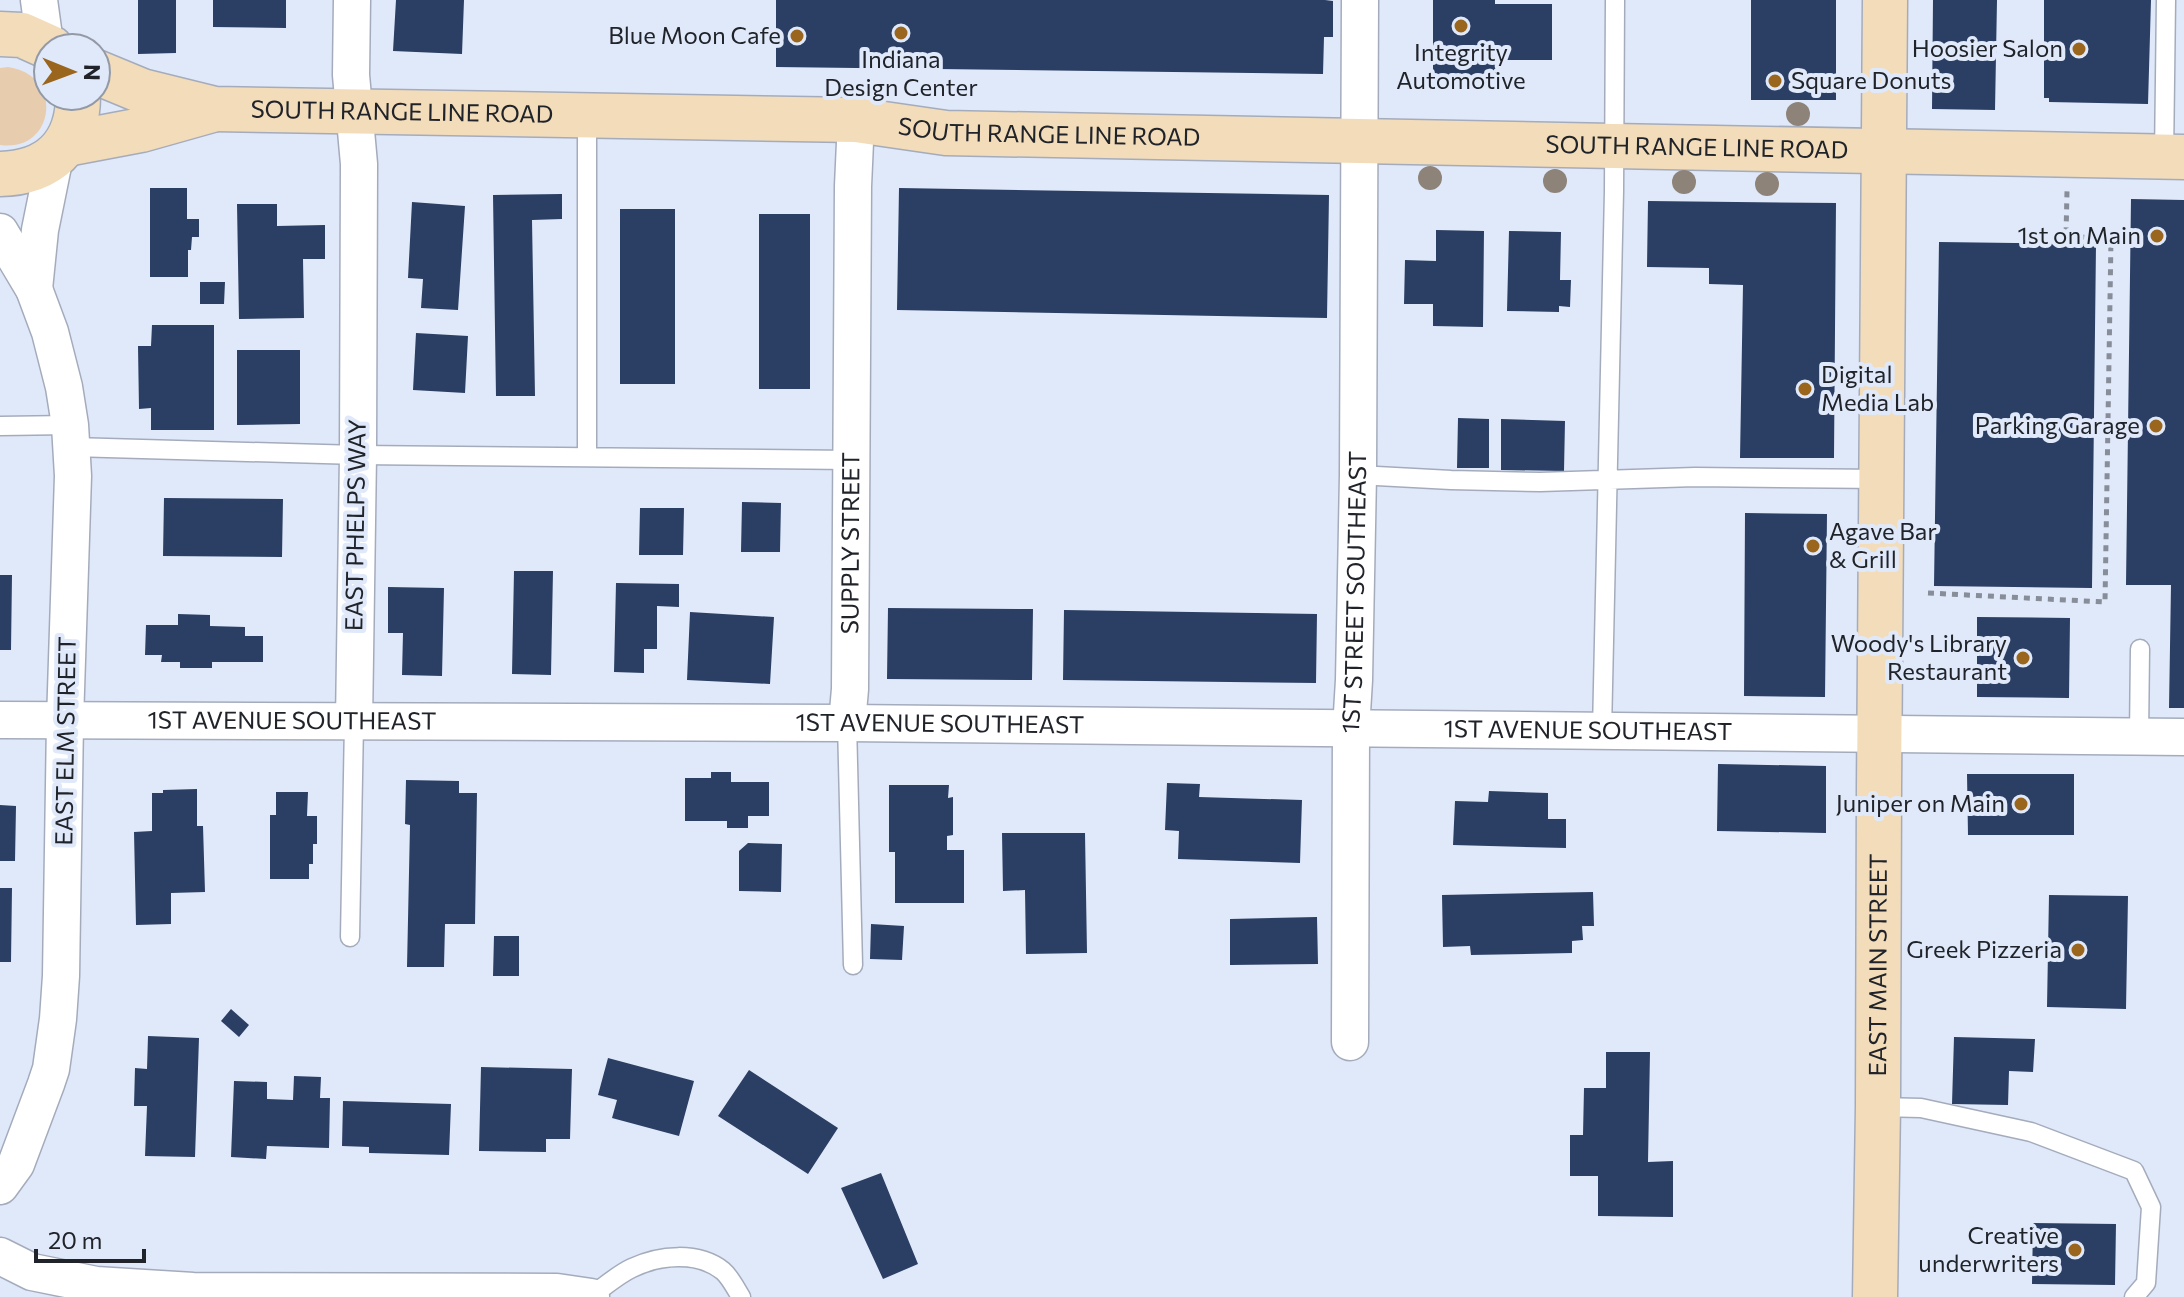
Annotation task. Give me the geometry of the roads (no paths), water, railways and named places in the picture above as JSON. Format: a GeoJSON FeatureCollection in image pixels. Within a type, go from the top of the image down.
{"type":"FeatureCollection","features":[{"type":"Feature","properties":{"kind":"main road","name":"EAST MAIN STREET"},"geometry":{"type":"LineString","coordinates":[[1875,1297],[1885,0]]}},
{"type":"Feature","properties":{"kind":"main road"},"geometry":{"type":"LineString","coordinates":[[0,34],[22,35],[32,39]]}},
{"type":"Feature","properties":{"kind":"main road","name":"SOUTH RANGE LINE ROAD"},"geometry":{"type":"LineString","coordinates":[[112,79],[142,91],[215,109],[856,120],[946,133],[2174,158]]}},
{"type":"Feature","properties":{"kind":"main road","name":"SOUTH RANGE LINE ROAD"},"geometry":{"type":"LineString","coordinates":[[0,174],[18,174],[35,169],[61,150],[215,109]]}},
{"type":"Feature","properties":{"kind":"main road"},"geometry":{"type":"LineString","coordinates":[[61,150],[78,112]]}},
{"type":"Feature","properties":{"kind":"street"},"geometry":{"type":"LineString","coordinates":[[39,0],[45,32]]}},
{"type":"Feature","properties":{"kind":"street","name":"EAST PHELPS WAY"},"geometry":{"type":"LineString","coordinates":[[352,0],[351,75],[359,164],[354,723]]}},
{"type":"Feature","properties":{"kind":"street","name":"1ST STREET SOUTHEAST"},"geometry":{"type":"LineString","coordinates":[[1350,1042],[1351,729],[1358,475],[1360,0]]}},
{"type":"Feature","properties":{"kind":"street","name":"SUPPLY STREET"},"geometry":{"type":"LineString","coordinates":[[847,723],[850,689],[856,120]]}},
{"type":"Feature","properties":{"kind":"street","name":"EAST ELM STREET"},"geometry":{"type":"LineString","coordinates":[[34,289],[40,230],[61,150]]}},
{"type":"Feature","properties":{"kind":"street","name":"EAST ELM STREET"},"geometry":{"type":"LineString","coordinates":[[0,232],[34,289],[54,344],[71,436],[73,476],[61,976],[51,1069],[16,1164],[0,1186]]}},
{"type":"Feature","properties":{"kind":"street","name":"1ST AVENUE SOUTHEAST"},"geometry":{"type":"LineString","coordinates":[[0,720],[847,723],[2184,737]]}},
{"type":"Feature","properties":{"kind":"street"},"geometry":{"type":"LineString","coordinates":[[0,1256],[32,1272],[96,1285],[193,1291],[557,1292],[590,1297]]}},
{"type":"Feature","properties":{"kind":"lane"},"geometry":{"type":"LineString","coordinates":[[1602,731],[1615,147],[1615,0]]}},
{"type":"Feature","properties":{"kind":"lane"},"geometry":{"type":"LineString","coordinates":[[2166,0],[2174,158]]}},
{"type":"Feature","properties":{"kind":"lane"},"geometry":{"type":"LineString","coordinates":[[587,115],[587,457]]}},
{"type":"Feature","properties":{"kind":"lane"},"geometry":{"type":"LineString","coordinates":[[0,426],[71,436],[358,455],[851,460]]}},
{"type":"Feature","properties":{"kind":"lane"},"geometry":{"type":"LineString","coordinates":[[1358,475],[1451,480],[1609,481],[1695,477],[1881,479]]}},
{"type":"Feature","properties":{"kind":"lane"},"geometry":{"type":"LineString","coordinates":[[2139,737],[2140,649]]}},
{"type":"Feature","properties":{"kind":"lane","name":"EAST PHELPS WAY"},"geometry":{"type":"LineString","coordinates":[[350,937],[354,723]]}},
{"type":"Feature","properties":{"kind":"lane","name":"SUPPLY STREET"},"geometry":{"type":"LineString","coordinates":[[847,723],[853,965]]}},
{"type":"Feature","properties":{"kind":"lane"},"geometry":{"type":"LineString","coordinates":[[1878,1107],[1921,1108],[2031,1132],[2134,1171],[2151,1207],[2146,1283],[2134,1297]]}},
{"type":"Feature","properties":{"kind":"lane"},"geometry":{"type":"LineString","coordinates":[[590,1297],[630,1269],[651,1261],[677,1257],[700,1259],[724,1272],[741,1297]]}},
{"type":"Feature","properties":{"kind":"place","name":"Integrity Automotive"},"geometry":{"type":"Point","coordinates":[1461,26]}},
{"type":"Feature","properties":{"kind":"place","name":"Indiana Design Center"},"geometry":{"type":"Point","coordinates":[901,33]}},
{"type":"Feature","properties":{"kind":"place","name":"Blue Moon Cafe"},"geometry":{"type":"Point","coordinates":[797,36]}},
{"type":"Feature","properties":{"kind":"place","name":"Hoosier Salon"},"geometry":{"type":"Point","coordinates":[2079,49]}},
{"type":"Feature","properties":{"kind":"place","name":"Square Donuts"},"geometry":{"type":"Point","coordinates":[1775,81]}},
{"type":"Feature","properties":{"kind":"place","name":"1st on Main"},"geometry":{"type":"Point","coordinates":[2157,236]}},
{"type":"Feature","properties":{"kind":"place","name":"Digital Media Lab"},"geometry":{"type":"Point","coordinates":[1805,389]}},
{"type":"Feature","properties":{"kind":"place","name":"Parking Garage"},"geometry":{"type":"Point","coordinates":[2156,426]}},
{"type":"Feature","properties":{"kind":"place","name":"Agave Bar & Grill"},"geometry":{"type":"Point","coordinates":[1813,546]}},
{"type":"Feature","properties":{"kind":"place","name":"Woody's Library Restaurant"},"geometry":{"type":"Point","coordinates":[2023,658]}},
{"type":"Feature","properties":{"kind":"place","name":"Juniper on Main"},"geometry":{"type":"Point","coordinates":[2021,804]}},
{"type":"Feature","properties":{"kind":"place","name":"Greek Pizzeria"},"geometry":{"type":"Point","coordinates":[2078,950]}},
{"type":"Feature","properties":{"kind":"place","name":"Creative underwriters"},"geometry":{"type":"Point","coordinates":[2075,1250]}}]}
